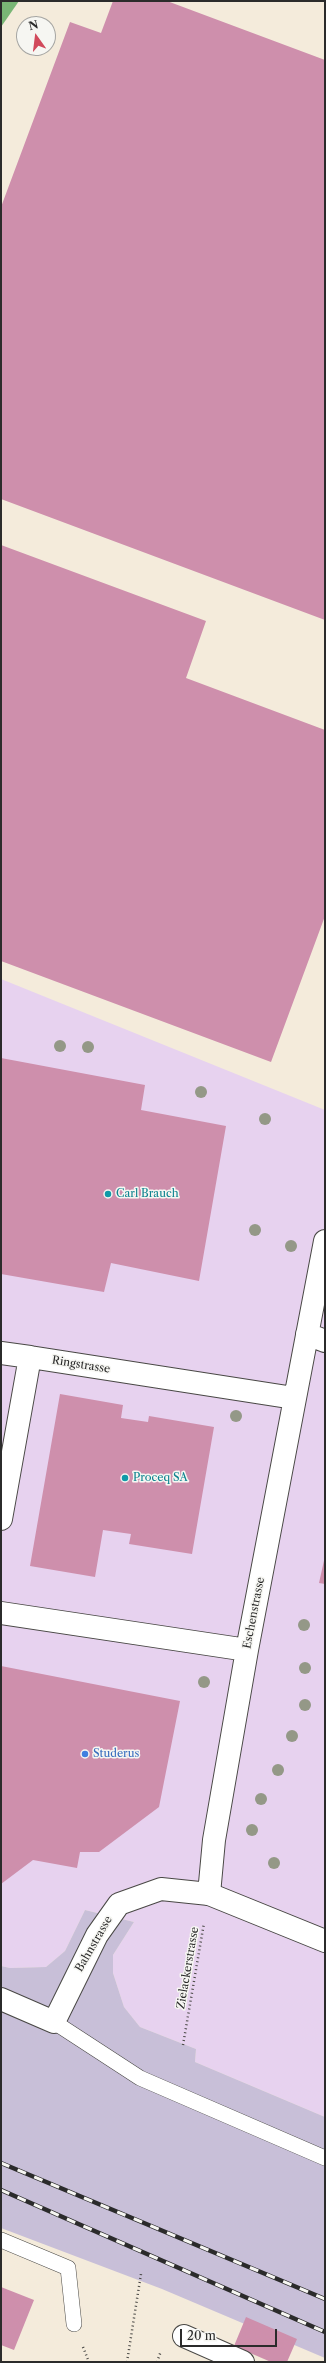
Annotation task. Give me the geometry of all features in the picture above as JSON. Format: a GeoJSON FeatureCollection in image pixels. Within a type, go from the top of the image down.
{"type":"FeatureCollection","features":[{"type":"Feature","properties":{"kind":"street","name":"Eschenstrasse"},"geometry":{"type":"LineString","coordinates":[[209,1894],[214,1840],[247,1650],[294,1398],[316,1337],[325,1242]]}},
{"type":"Feature","properties":{"kind":"street","name":"Ringstrasse"},"geometry":{"type":"LineString","coordinates":[[1,1353],[294,1398]]}},
{"type":"Feature","properties":{"kind":"street"},"geometry":{"type":"LineString","coordinates":[[1,1519],[30,1358]]}},
{"type":"Feature","properties":{"kind":"street"},"geometry":{"type":"LineString","coordinates":[[1,1612],[247,1650]]}},
{"type":"Feature","properties":{"kind":"street","name":"Bahnstrasse"},"geometry":{"type":"LineString","coordinates":[[54,2022],[97,1935],[119,1904],[161,1890],[209,1894],[325,1941]]}},
{"type":"Feature","properties":{"kind":"street"},"geometry":{"type":"LineString","coordinates":[[1,1999],[54,2022]]}},
{"type":"Feature","properties":{"kind":"street"},"geometry":{"type":"LineString","coordinates":[[184,2336],[243,2362]]}},
{"type":"Feature","properties":{"kind":"lane"},"geometry":{"type":"LineString","coordinates":[[54,2022],[140,2078],[325,2158]]}},
{"type":"Feature","properties":{"kind":"lane"},"geometry":{"type":"LineString","coordinates":[[1,2240],[68,2268],[74,2324]]}},
{"type":"Feature","properties":{"kind":"path","name":"Zielackerstrasse"},"geometry":{"type":"LineString","coordinates":[[183,2045],[209,1894]]}},
{"type":"Feature","properties":{"kind":"path"},"geometry":{"type":"LineString","coordinates":[[127,2362],[141,2274]]}},
{"type":"Feature","properties":{"kind":"shaded area"},"geometry":{"type":"Polygon","coordinates":[[[1,979],[325,1110],[325,2117],[195,2062],[196,2049],[140,2027],[124,2007],[113,1973],[113,1955],[134,1922],[85,1910],[65,1951],[46,1967],[10,1968],[1,1966],[1,979]]]}},
{"type":"Feature","properties":{"kind":"shaded area"},"geometry":{"type":"Polygon","coordinates":[[[85,1910],[134,1922],[113,1955],[113,1973],[124,2007],[140,2027],[196,2049],[195,2062],[325,2117],[325,2358],[162,2289],[1,2228],[1,1966],[10,1968],[46,1967],[65,1951],[85,1910]]]}},
{"type":"Feature","properties":{"kind":"green space"},"geometry":{"type":"Polygon","coordinates":[[[1,1],[19,1],[1,27],[1,1]]]}},
{"type":"Feature","properties":{"kind":"building"},"geometry":{"type":"Polygon","coordinates":[[[113,1],[167,1],[325,60],[325,620],[1,499],[1,207],[70,22],[101,33],[113,1]]]}},
{"type":"Feature","properties":{"kind":"building"},"geometry":{"type":"Polygon","coordinates":[[[1,545],[206,621],[186,678],[325,730],[325,916],[271,1062],[1,961],[1,545]]]}},
{"type":"Feature","properties":{"kind":"building","name":"Carl Brauch"},"geometry":{"type":"Polygon","coordinates":[[[1,1058],[145,1085],[141,1110],[226,1126],[199,1281],[111,1263],[104,1292],[1,1274],[1,1058]]]}},
{"type":"Feature","properties":{"kind":"building","name":"Proceq SA"},"geometry":{"type":"Polygon","coordinates":[[[60,1394],[123,1405],[121,1418],[148,1422],[149,1416],[214,1427],[192,1554],[129,1544],[131,1534],[103,1530],[95,1577],[30,1566],[60,1394]]]}},
{"type":"Feature","properties":{"kind":"building"},"geometry":{"type":"Polygon","coordinates":[[[325,1556],[325,1584],[319,1583],[325,1556]]]}},
{"type":"Feature","properties":{"kind":"building","name":"Studerus"},"geometry":{"type":"Polygon","coordinates":[[[1,1666],[180,1701],[159,1807],[99,1852],[80,1852],[77,1868],[33,1860],[1,1884],[1,1666]]]}},
{"type":"Feature","properties":{"kind":"building"},"geometry":{"type":"Polygon","coordinates":[[[1,2287],[34,2300],[14,2350],[1,2345],[1,2287]]]}},
{"type":"Feature","properties":{"kind":"building"},"geometry":{"type":"Polygon","coordinates":[[[246,2317],[297,2339],[287,2362],[271,2362],[234,2346],[246,2317]]]}},
{"type":"Feature","properties":{"kind":"railway"},"geometry":{"type":"LineString","coordinates":[[1,2163],[325,2299]]}},
{"type":"Feature","properties":{"kind":"railway"},"geometry":{"type":"LineString","coordinates":[[1,2190],[325,2332]]}},
{"type":"Feature","properties":{"kind":"place","name":"Carl Brauch"},"geometry":{"type":"Point","coordinates":[108,1194]}},
{"type":"Feature","properties":{"kind":"place","name":"Proceq SA"},"geometry":{"type":"Point","coordinates":[125,1478]}},
{"type":"Feature","properties":{"kind":"place","name":"Studerus"},"geometry":{"type":"Point","coordinates":[85,1754]}}]}
